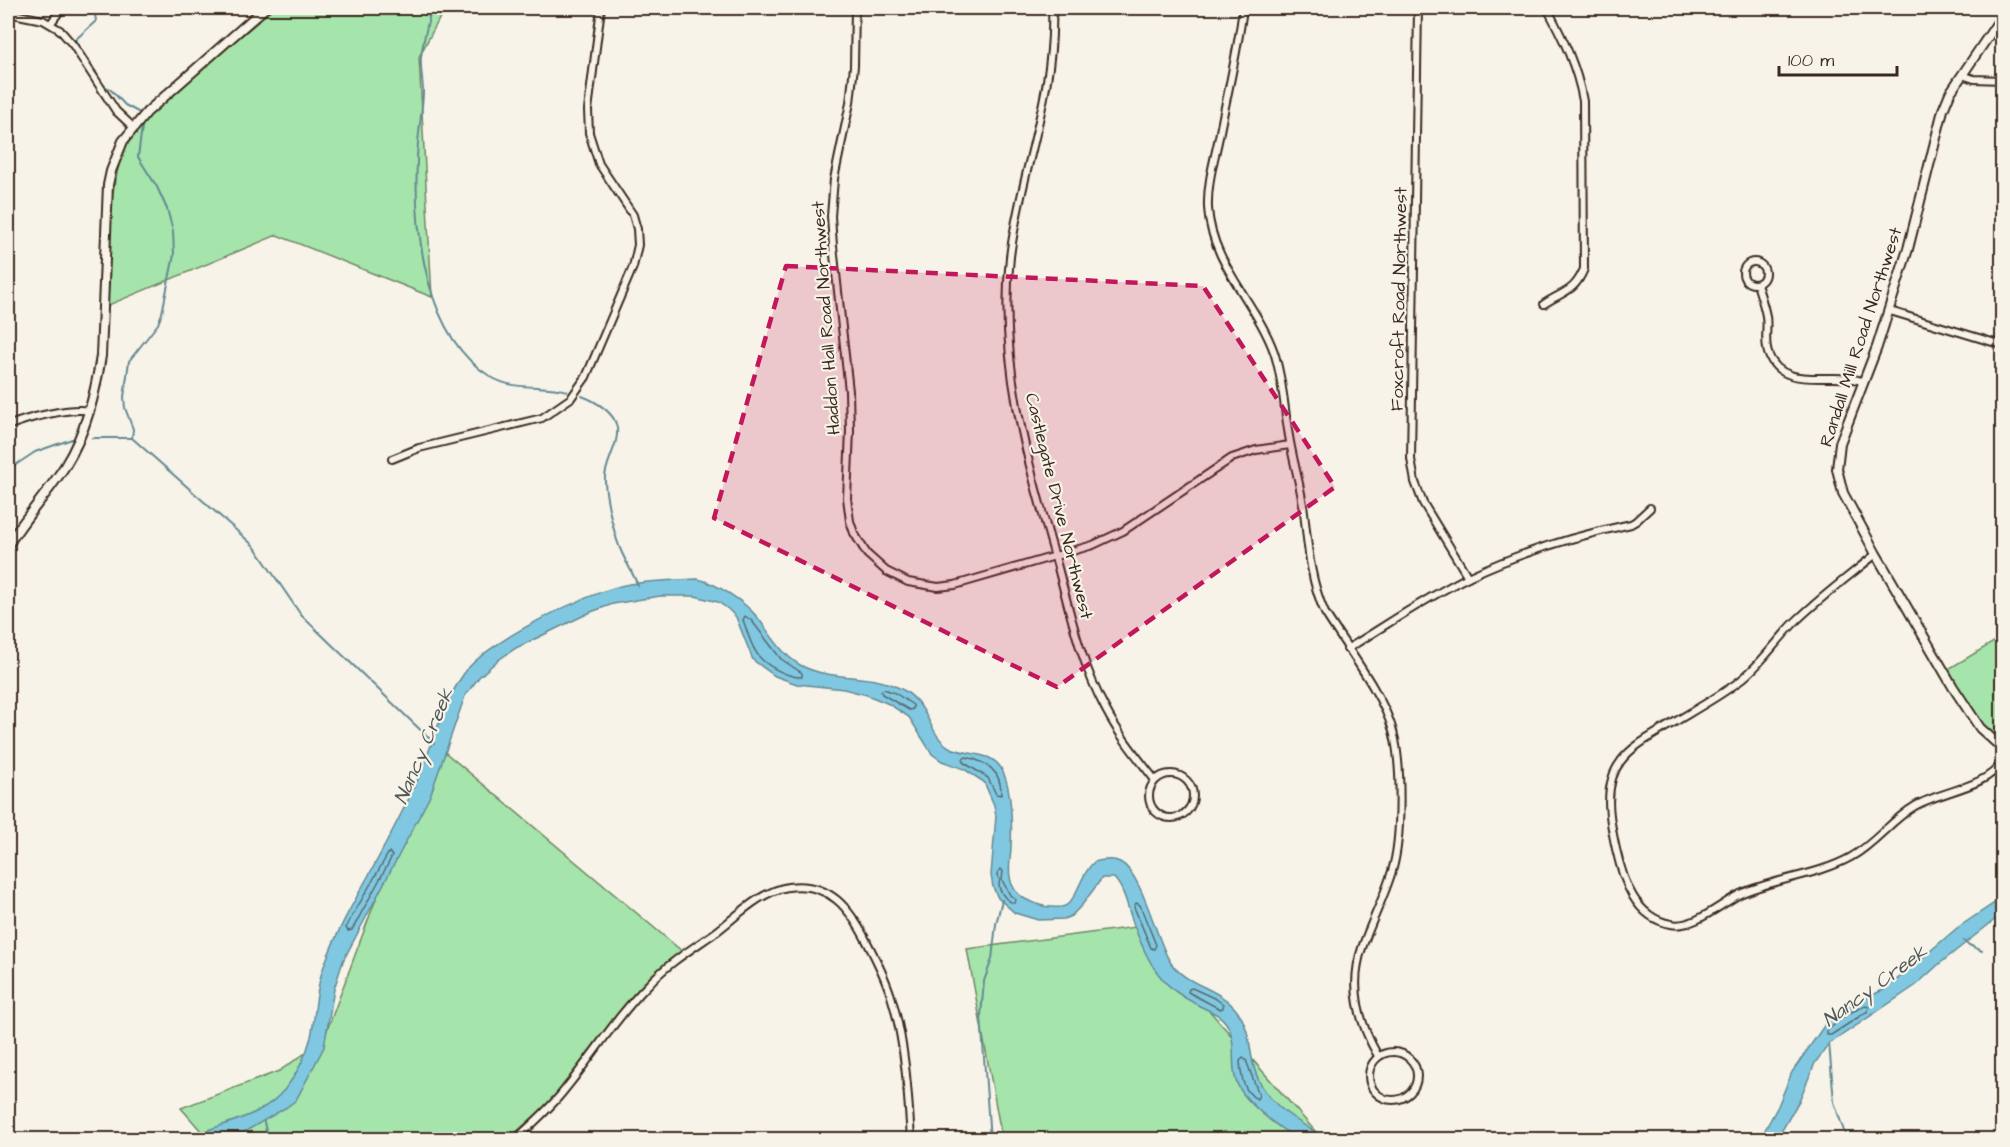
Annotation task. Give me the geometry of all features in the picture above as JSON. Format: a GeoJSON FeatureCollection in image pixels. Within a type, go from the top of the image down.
{"type":"FeatureCollection","features":[{"type":"Feature","properties":{"kind":"street"},"geometry":{"type":"LineString","coordinates":[[51,24],[62,8]]}},
{"type":"Feature","properties":{"kind":"street"},"geometry":{"type":"LineString","coordinates":[[8,545],[65,465],[90,411],[101,356],[108,185],[117,155],[133,127],[147,112],[265,8]]}},
{"type":"Feature","properties":{"kind":"street"},"geometry":{"type":"LineString","coordinates":[[392,459],[419,448],[542,418],[571,398],[586,378],[633,267],[638,245],[633,216],[599,164],[589,133],[588,110],[601,8]]}},
{"type":"Feature","properties":{"kind":"street","name":"Haddon Hall Road Northwest"},"geometry":{"type":"LineString","coordinates":[[855,8],[854,66],[850,103],[834,179],[831,216],[849,392],[847,509],[854,533],[867,554],[897,577],[921,585],[938,587],[955,585],[1093,545],[1123,531],[1232,458],[1256,450],[1290,446]]}},
{"type":"Feature","properties":{"kind":"street","name":"Castlegate Drive Northwest"},"geometry":{"type":"LineString","coordinates":[[1052,8],[1052,56],[1013,234],[1008,315],[1012,384],[1020,427],[1080,648],[1095,688],[1120,733],[1155,780]]}},
{"type":"Feature","properties":{"kind":"street"},"geometry":{"type":"LineString","coordinates":[[1243,8],[1210,179],[1209,213],[1213,235],[1221,256],[1258,317],[1273,350],[1282,383],[1290,446],[1302,495],[1308,560],[1313,583],[1325,613],[1385,710],[1393,732],[1397,754],[1399,824],[1396,854],[1388,884],[1362,948],[1356,977],[1356,996],[1360,1017],[1367,1038],[1378,1056]]}},
{"type":"Feature","properties":{"kind":"street","name":"Foxcroft Road Northwest"},"geometry":{"type":"LineString","coordinates":[[1418,8],[1411,459],[1415,482],[1423,503],[1468,577]]}},
{"type":"Feature","properties":{"kind":"street"},"geometry":{"type":"LineString","coordinates":[[1544,304],[1572,289],[1584,269],[1583,101],[1572,58],[1547,8]]}},
{"type":"Feature","properties":{"kind":"street"},"geometry":{"type":"LineString","coordinates":[[8,13],[51,24],[60,30],[73,45],[116,111],[133,127]]}},
{"type":"Feature","properties":{"kind":"street","name":"Randall Mill Road Northwest"},"geometry":{"type":"LineString","coordinates":[[2002,16],[1950,93],[1943,110],[1890,311],[1840,443],[1837,469],[1843,493],[1876,554],[1974,719],[1989,738],[2002,748]]}},
{"type":"Feature","properties":{"kind":"street"},"geometry":{"type":"LineString","coordinates":[[1962,75],[1974,79],[2002,80]]}},
{"type":"Feature","properties":{"kind":"street"},"geometry":{"type":"LineString","coordinates":[[1757,284],[1766,314],[1767,351],[1778,368],[1797,378],[1843,378],[1864,382]]}},
{"type":"Feature","properties":{"kind":"street"},"geometry":{"type":"LineString","coordinates":[[1890,311],[2002,345]]}},
{"type":"Feature","properties":{"kind":"street"},"geometry":{"type":"LineString","coordinates":[[8,426],[49,414],[77,410],[90,411]]}},
{"type":"Feature","properties":{"kind":"street"},"geometry":{"type":"LineString","coordinates":[[1347,649],[1468,577],[1540,547],[1631,524],[1650,508]]}},
{"type":"Feature","properties":{"kind":"street"},"geometry":{"type":"LineString","coordinates":[[1876,554],[1798,620],[1739,681],[1719,696],[1652,736],[1620,762],[1612,781],[1610,810],[1618,856],[1635,900],[1646,912],[1661,921],[1677,925],[1691,923],[1747,891],[1822,869],[1851,857],[1871,844],[1898,818],[1915,806],[1930,798],[1980,781],[1989,776],[2002,762]]}},
{"type":"Feature","properties":{"kind":"street"},"geometry":{"type":"LineString","coordinates":[[1168,774],[1175,774],[1187,781],[1193,794],[1190,808],[1186,813],[1171,819],[1164,818],[1152,808],[1148,793],[1155,780],[1168,774]]}},
{"type":"Feature","properties":{"kind":"street"},"geometry":{"type":"LineString","coordinates":[[515,1140],[555,1102],[626,1008],[650,983],[766,894],[789,886],[827,892],[844,905],[860,928],[886,983],[897,1018],[907,1081],[911,1140]]}},
{"type":"Feature","properties":{"kind":"street"},"geometry":{"type":"LineString","coordinates":[[1394,1052],[1401,1054],[1413,1064],[1417,1079],[1410,1093],[1395,1100],[1387,1100],[1374,1092],[1370,1085],[1369,1069],[1378,1056],[1394,1052]]}},
{"type":"Feature","properties":{"kind":"highlighted area"},"geometry":{"type":"Polygon","coordinates":[[[786,266],[1203,286],[1335,487],[1057,687],[714,518],[786,266]]]}},
{"type":"Feature","properties":{"kind":"green space"},"geometry":{"type":"Polygon","coordinates":[[[266,8],[445,8],[419,57],[432,297],[277,235],[104,307],[104,231],[125,138],[179,84],[258,22],[266,8]]]}},
{"type":"Feature","properties":{"kind":"green space"},"geometry":{"type":"Polygon","coordinates":[[[2002,637],[2002,747],[1990,742],[1945,671],[2002,637]]]}},
{"type":"Feature","properties":{"kind":"green space"},"geometry":{"type":"Polygon","coordinates":[[[434,743],[683,952],[630,999],[572,1083],[508,1139],[208,1139],[181,1108],[279,1071],[323,1041],[434,743]]]}},
{"type":"Feature","properties":{"kind":"green space"},"geometry":{"type":"Polygon","coordinates":[[[1136,927],[1322,1139],[1002,1139],[967,949],[1136,927]]]}},
{"type":"Feature","properties":{"kind":"water"},"geometry":{"type":"Polygon","coordinates":[[[698,579],[731,594],[746,606],[784,652],[797,663],[816,672],[881,681],[905,691],[920,705],[942,742],[955,750],[985,756],[998,764],[1010,797],[1009,869],[1011,880],[1019,895],[1044,906],[1064,907],[1074,896],[1085,873],[1094,862],[1114,860],[1128,868],[1142,892],[1169,960],[1184,976],[1230,1003],[1241,1017],[1257,1077],[1263,1089],[1292,1117],[1327,1139],[1306,1140],[1292,1135],[1261,1113],[1244,1095],[1235,1077],[1233,1042],[1226,1023],[1216,1014],[1176,992],[1156,971],[1143,947],[1124,895],[1114,878],[1102,878],[1082,905],[1071,916],[1064,919],[1038,920],[1015,913],[998,898],[993,887],[991,875],[996,816],[984,782],[964,769],[942,761],[932,754],[909,717],[889,704],[844,689],[797,684],[775,676],[753,660],[736,617],[718,602],[695,596],[660,596],[613,604],[591,612],[516,648],[479,677],[465,696],[430,796],[343,961],[334,989],[324,1047],[296,1100],[246,1131],[219,1139],[185,1139],[238,1120],[263,1108],[285,1089],[297,1071],[311,1037],[319,983],[329,954],[345,918],[410,796],[441,717],[465,672],[495,646],[517,632],[591,596],[630,584],[698,579]]]}},
{"type":"Feature","properties":{"kind":"water"},"geometry":{"type":"Polygon","coordinates":[[[2002,898],[2002,914],[1915,986],[1829,1044],[1815,1063],[1799,1101],[1777,1139],[1760,1139],[1778,1106],[1792,1072],[1826,1023],[1844,1009],[1887,988],[1957,928],[2002,898]]]}},
{"type":"Feature","properties":{"kind":"waterway"},"geometry":{"type":"LineString","coordinates":[[94,8],[96,21],[75,40],[96,72],[100,83],[111,90],[125,105],[138,112]]}},
{"type":"Feature","properties":{"kind":"waterway"},"geometry":{"type":"LineString","coordinates":[[431,8],[421,57],[423,93],[417,153],[417,189],[422,250],[428,280],[438,310],[451,336],[469,359],[491,377],[519,386],[567,391]]}},
{"type":"Feature","properties":{"kind":"waterway"},"geometry":{"type":"LineString","coordinates":[[132,438],[133,429],[125,408],[124,397],[129,361],[158,324],[174,255],[173,231],[167,209],[157,187],[138,157],[142,127]]}},
{"type":"Feature","properties":{"kind":"waterway"},"geometry":{"type":"LineString","coordinates":[[582,396],[604,408],[613,417],[617,428],[616,440],[605,477],[606,494],[619,546],[638,586]]}},
{"type":"Feature","properties":{"kind":"waterway","name":"Nancy Creek"},"geometry":{"type":"LineString","coordinates":[[92,438],[132,438],[254,546],[301,615],[434,743]]}},
{"type":"Feature","properties":{"kind":"waterway"},"geometry":{"type":"LineString","coordinates":[[8,470],[35,452],[72,439]]}},
{"type":"Feature","properties":{"kind":"waterway"},"geometry":{"type":"LineString","coordinates":[[990,1140],[981,1016],[984,981],[992,959],[996,924],[1002,900]]}},
{"type":"Feature","properties":{"kind":"waterway"},"geometry":{"type":"LineString","coordinates":[[1964,941],[1982,951]]}},
{"type":"Feature","properties":{"kind":"waterway"},"geometry":{"type":"LineString","coordinates":[[1829,1043],[1834,1102],[1847,1140]]}},
{"type":"Feature","properties":{"kind":"waterway"},"geometry":{"type":"LineString","coordinates":[[264,1122],[268,1140]]}}]}
